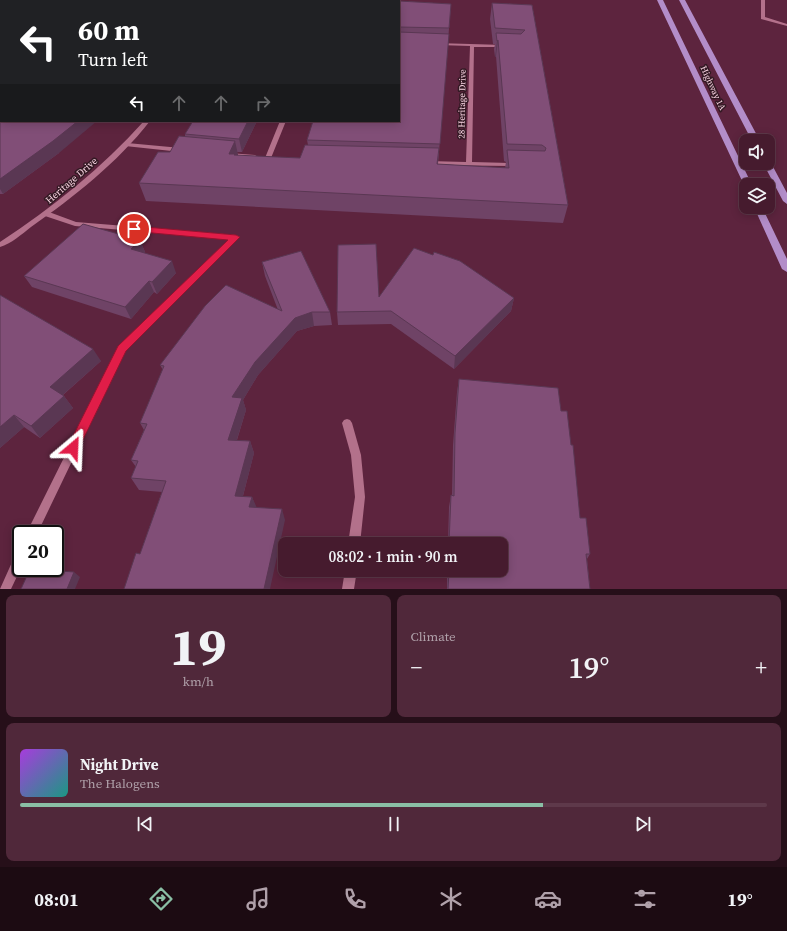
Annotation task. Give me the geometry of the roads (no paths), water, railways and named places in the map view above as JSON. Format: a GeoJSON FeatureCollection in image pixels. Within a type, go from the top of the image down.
{"type":"FeatureCollection","features":[{"type":"Feature","properties":{"kind":"main road","name":"Highway 1A"},"geometry":{"type":"LineString","coordinates":[[660,0],[745,178]]}},
{"type":"Feature","properties":{"kind":"main road","name":"Highway 1A"},"geometry":{"type":"LineString","coordinates":[[682,0],[752,134]]}},
{"type":"Feature","properties":{"kind":"main road"},"geometry":{"type":"LineString","coordinates":[[771,170],[787,201]]}},
{"type":"Feature","properties":{"kind":"main road"},"geometry":{"type":"LineString","coordinates":[[761,214],[787,269]]}},
{"type":"Feature","properties":{"kind":"street"},"geometry":{"type":"LineString","coordinates":[[763,0],[763,18],[787,25]]}},
{"type":"Feature","properties":{"kind":"street"},"geometry":{"type":"LineString","coordinates":[[428,44],[511,47]]}},
{"type":"Feature","properties":{"kind":"street","name":"28 Heritage Drive"},"geometry":{"type":"LineString","coordinates":[[469,164],[472,45]]}},
{"type":"Feature","properties":{"kind":"street","name":"Heritage Drive"},"geometry":{"type":"LineString","coordinates":[[0,244],[47,214],[127,145],[146,122]]}},
{"type":"Feature","properties":{"kind":"street"},"geometry":{"type":"LineString","coordinates":[[268,158],[283,122]]}},
{"type":"Feature","properties":{"kind":"street"},"geometry":{"type":"LineString","coordinates":[[127,145],[188,151]]}},
{"type":"Feature","properties":{"kind":"street"},"geometry":{"type":"LineString","coordinates":[[220,154],[276,158]]}},
{"type":"Feature","properties":{"kind":"street"},"geometry":{"type":"LineString","coordinates":[[423,162],[522,166]]}},
{"type":"Feature","properties":{"kind":"street"},"geometry":{"type":"LineString","coordinates":[[36,525],[122,349],[236,237],[75,224],[47,214]]}},
{"type":"Feature","properties":{"kind":"street"},"geometry":{"type":"LineString","coordinates":[[347,423],[356,455],[360,497],[355,537]]}},
{"type":"Feature","properties":{"kind":"street"},"geometry":{"type":"LineString","coordinates":[[5,589],[12,575]]}},
{"type":"Feature","properties":{"kind":"street"},"geometry":{"type":"LineString","coordinates":[[348,589],[350,577]]}}]}
